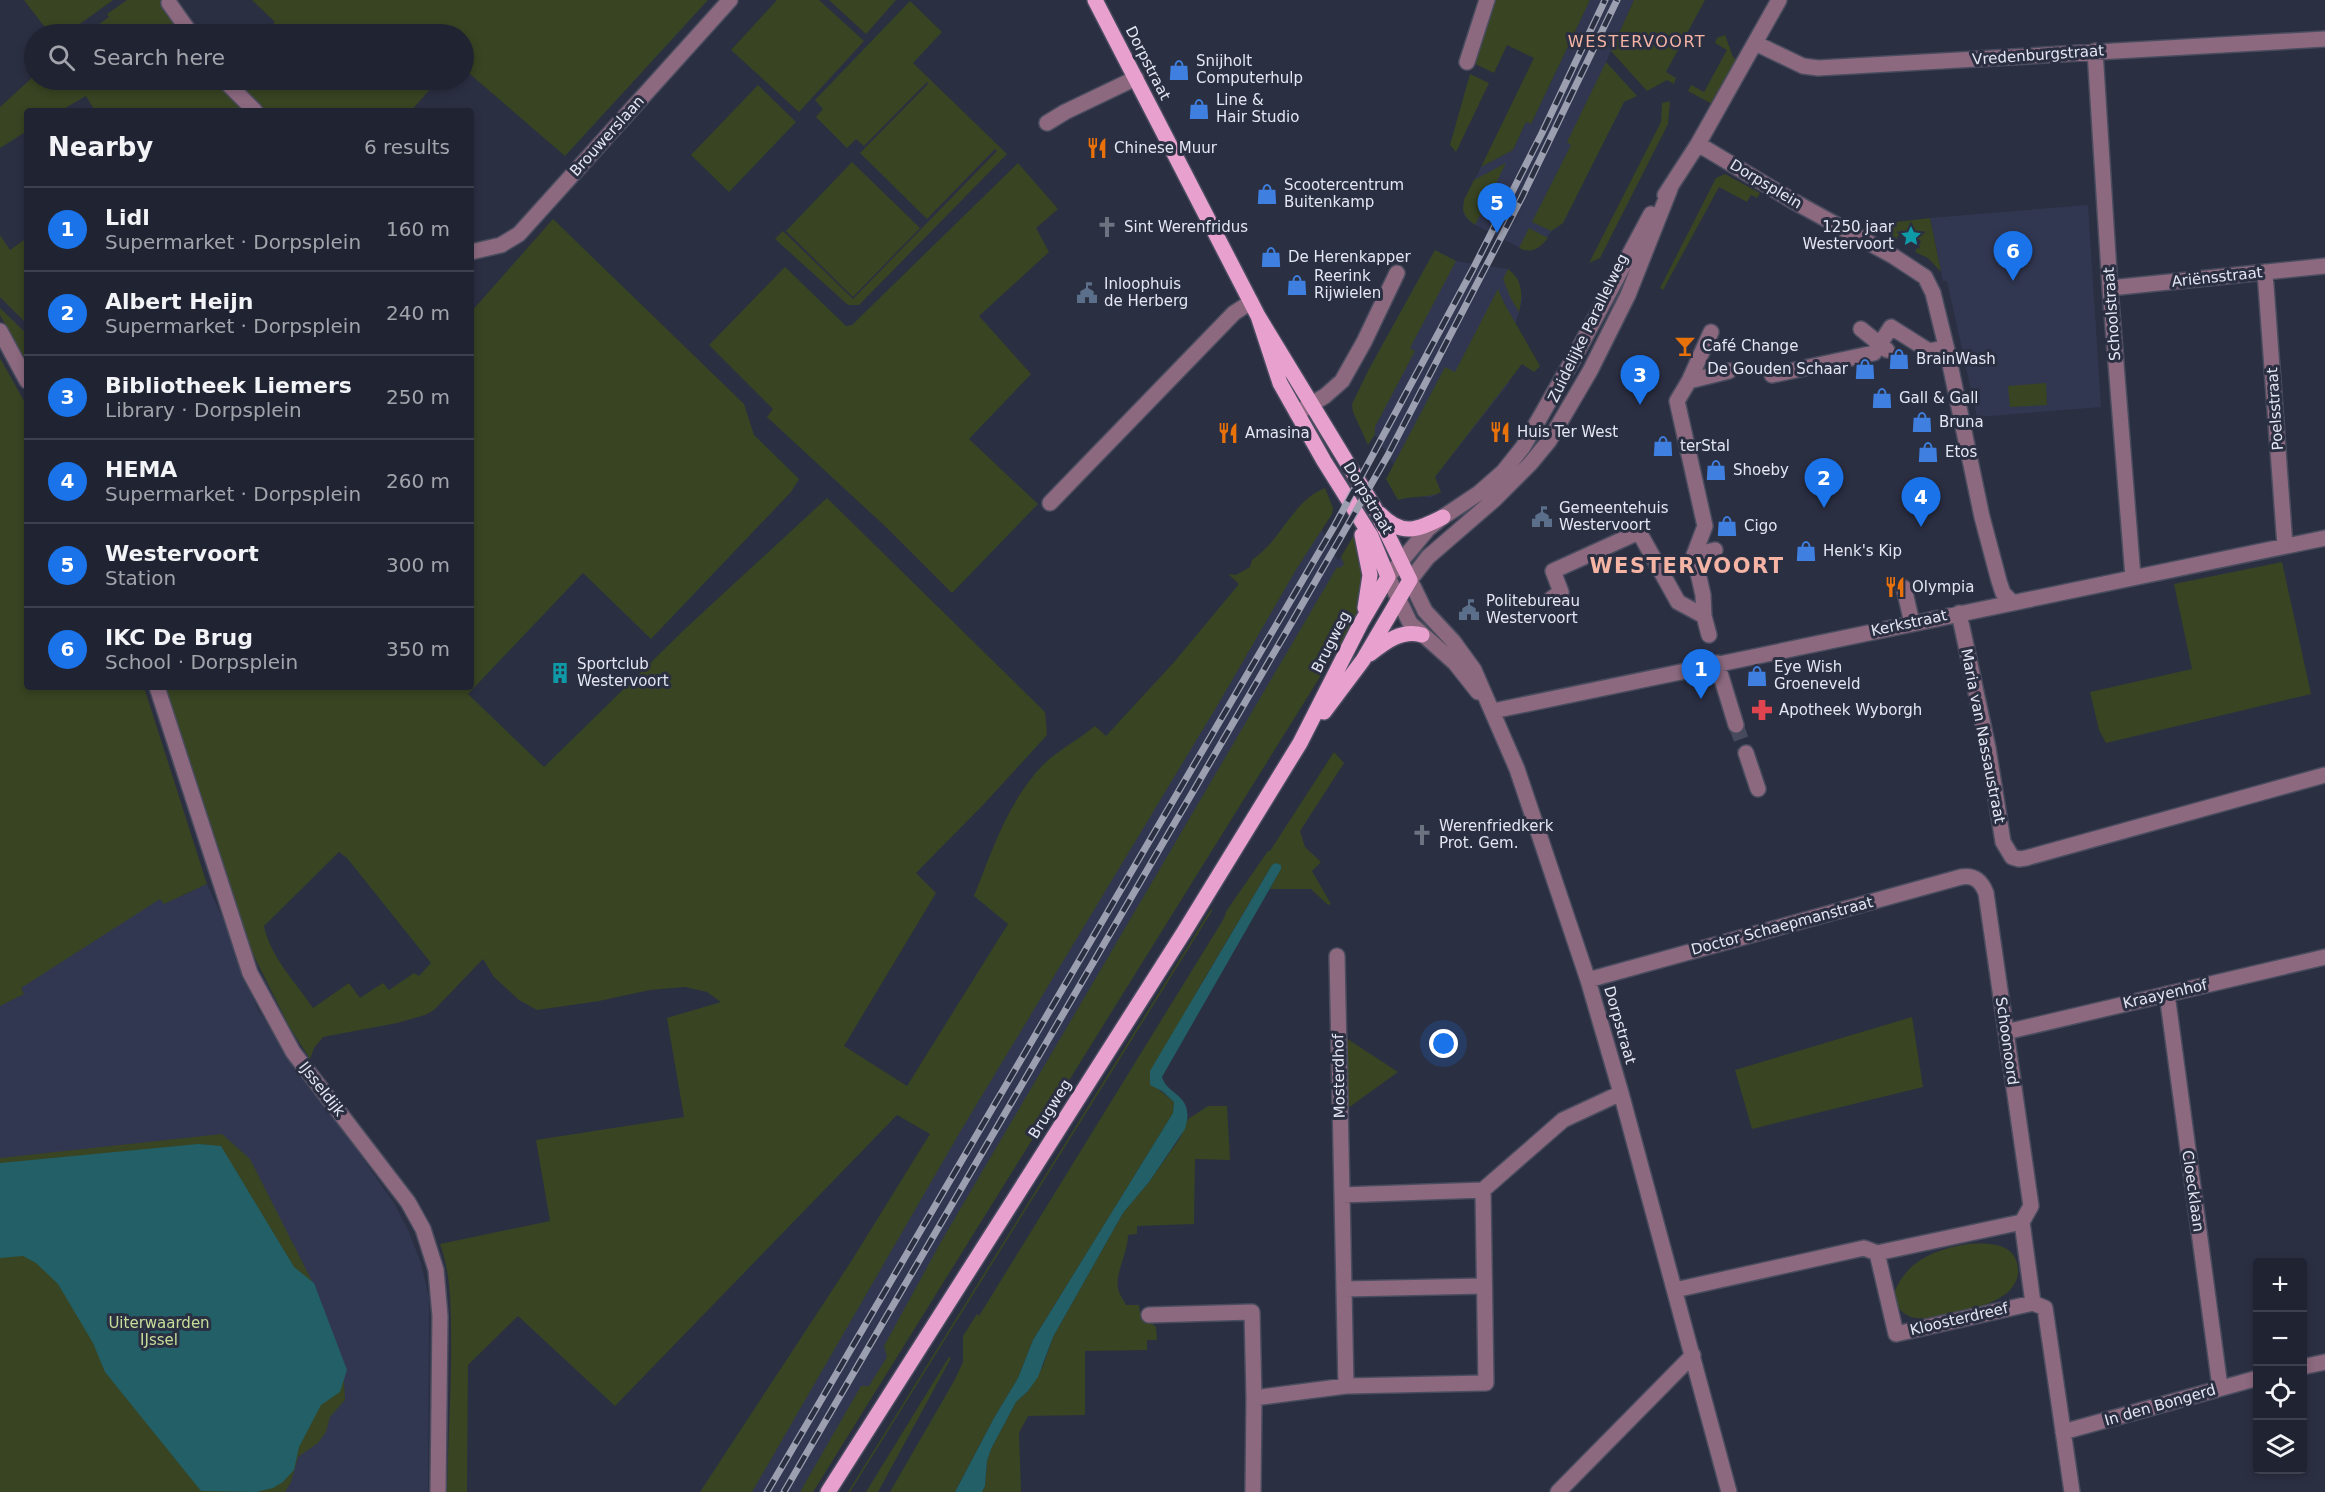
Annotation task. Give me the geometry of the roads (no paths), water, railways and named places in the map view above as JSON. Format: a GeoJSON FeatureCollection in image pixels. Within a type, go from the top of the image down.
{"type":"FeatureCollection","features":[{"type":"Feature","properties":{"kind":"main road","name":"Dorpstraat"},"geometry":{"type":"LineString","coordinates":[[1095,0],[1254,309],[1374,507],[1410,580]]}},
{"type":"Feature","properties":{"kind":"main road","name":"Dorpstraat"},"geometry":{"type":"LineString","coordinates":[[1254,309],[1280,383],[1371,536],[1388,577]]}},
{"type":"Feature","properties":{"kind":"main road"},"geometry":{"type":"LineString","coordinates":[[1374,507],[1386,521],[1407,530],[1426,526],[1443,517]]}},
{"type":"Feature","properties":{"kind":"main road"},"geometry":{"type":"LineString","coordinates":[[1356,512],[1367,552],[1370,575],[1361,623]]}},
{"type":"Feature","properties":{"kind":"main road","name":"Brugweg"},"geometry":{"type":"LineString","coordinates":[[828,1492],[1171,952],[1300,743],[1361,623],[1388,577]]}},
{"type":"Feature","properties":{"kind":"main road","name":"Zuidelijke Parallelweg"},"geometry":{"type":"LineString","coordinates":[[1398,602],[1410,580]]}},
{"type":"Feature","properties":{"kind":"main road","name":"Brugweg"},"geometry":{"type":"LineString","coordinates":[[1300,743],[1363,660],[1398,602]]}},
{"type":"Feature","properties":{"kind":"main road"},"geometry":{"type":"LineString","coordinates":[[1363,660],[1392,639],[1411,633],[1422,635]]}},
{"type":"Feature","properties":{"kind":"street","name":"Brouwerslaan"},"geometry":{"type":"LineString","coordinates":[[474,251],[501,245],[519,234],[730,0]]}},
{"type":"Feature","properties":{"kind":"street"},"geometry":{"type":"LineString","coordinates":[[1467,62],[1487,0]]}},
{"type":"Feature","properties":{"kind":"street","name":"Zuidelijke Parallelweg"},"geometry":{"type":"LineString","coordinates":[[1410,580],[1428,557],[1495,499],[1549,441],[1586,379],[1628,295],[1671,189],[1779,0]]}},
{"type":"Feature","properties":{"kind":"street"},"geometry":{"type":"LineString","coordinates":[[169,3],[184,24]]}},
{"type":"Feature","properties":{"kind":"street","name":"Vredenburgstraat"},"geometry":{"type":"LineString","coordinates":[[1755,43],[1803,66],[1818,68],[2325,39]]}},
{"type":"Feature","properties":{"kind":"street","name":"Schoolstraat"},"geometry":{"type":"LineString","coordinates":[[2095,51],[2110,288],[2133,577]]}},
{"type":"Feature","properties":{"kind":"street"},"geometry":{"type":"LineString","coordinates":[[1047,123],[1074,107],[1136,78]]}},
{"type":"Feature","properties":{"kind":"street"},"geometry":{"type":"LineString","coordinates":[[234,90],[252,108]]}},
{"type":"Feature","properties":{"kind":"street","name":"Dorpsplein"},"geometry":{"type":"LineString","coordinates":[[1698,144],[1917,270],[1925,277],[1933,293],[1982,517],[1999,581],[2003,592],[2012,602]]}},
{"type":"Feature","properties":{"kind":"street","name":"Zuidelijke Parallelweg"},"geometry":{"type":"LineString","coordinates":[[1400,561],[1428,529],[1479,493],[1503,472],[1524,447],[1656,206],[1671,189]]}},
{"type":"Feature","properties":{"kind":"street","name":"Ariënsstraat"},"geometry":{"type":"LineString","coordinates":[[2110,288],[2325,266]]}},
{"type":"Feature","properties":{"kind":"street","name":"Poelsstraat"},"geometry":{"type":"LineString","coordinates":[[2265,272],[2285,546]]}},
{"type":"Feature","properties":{"kind":"street"},"geometry":{"type":"LineString","coordinates":[[1297,413],[1313,405],[1346,376],[1397,273]]}},
{"type":"Feature","properties":{"kind":"street"},"geometry":{"type":"LineString","coordinates":[[1050,503],[1234,313],[1254,309]]}},
{"type":"Feature","properties":{"kind":"street"},"geometry":{"type":"LineString","coordinates":[[1772,375],[1874,353],[1883,347],[1891,327],[1899,327],[1929,351],[1946,348]]}},
{"type":"Feature","properties":{"kind":"street"},"geometry":{"type":"LineString","coordinates":[[1861,328],[1883,347]]}},
{"type":"Feature","properties":{"kind":"street"},"geometry":{"type":"LineString","coordinates":[[0,331],[24,375]]}},
{"type":"Feature","properties":{"kind":"street"},"geometry":{"type":"LineString","coordinates":[[1709,635],[1694,555],[1705,525],[1677,401],[1689,381],[1711,332]]}},
{"type":"Feature","properties":{"kind":"street"},"geometry":{"type":"LineString","coordinates":[[1689,381],[1730,371]]}},
{"type":"Feature","properties":{"kind":"street"},"geometry":{"type":"LineString","coordinates":[[1551,599],[1561,592],[1553,571],[1639,532],[1678,602],[1704,616]]}},
{"type":"Feature","properties":{"kind":"street","name":"Kerkstraat"},"geometry":{"type":"LineString","coordinates":[[1493,711],[2325,538]]}},
{"type":"Feature","properties":{"kind":"street"},"geometry":{"type":"LineString","coordinates":[[1694,555],[1715,550]]}},
{"type":"Feature","properties":{"kind":"street","name":"Brugweg"},"geometry":{"type":"LineString","coordinates":[[1388,577],[1400,561]]}},
{"type":"Feature","properties":{"kind":"street","name":"Dorpstraat"},"geometry":{"type":"LineString","coordinates":[[1388,577],[1405,617],[1455,663],[1493,711]]}},
{"type":"Feature","properties":{"kind":"street","name":"Dorpstraat"},"geometry":{"type":"LineString","coordinates":[[1410,580],[1425,611],[1465,656],[1493,711],[1517,769],[1588,980],[1730,1492]]}},
{"type":"Feature","properties":{"kind":"street"},"geometry":{"type":"LineString","coordinates":[[1904,588],[1912,623]]}},
{"type":"Feature","properties":{"kind":"street","name":"Maria van Nassaustraat"},"geometry":{"type":"LineString","coordinates":[[1959,613],[1988,748],[2003,842],[2012,856],[2019,859],[2026,858],[2325,775]]}},
{"type":"Feature","properties":{"kind":"street"},"geometry":{"type":"LineString","coordinates":[[1718,663],[1736,725]]}},
{"type":"Feature","properties":{"kind":"street","name":"IJsseldijk"},"geometry":{"type":"LineString","coordinates":[[157,690],[250,973],[293,1052],[408,1202],[423,1229],[436,1270],[440,1316],[438,1492]]}},
{"type":"Feature","properties":{"kind":"street"},"geometry":{"type":"LineString","coordinates":[[1746,753],[1758,789]]}},
{"type":"Feature","properties":{"kind":"street","name":"Doctor Schaepmanstraat"},"geometry":{"type":"LineString","coordinates":[[1588,980],[1961,877],[1971,876],[1977,879]]}},
{"type":"Feature","properties":{"kind":"street","name":"Schoonoord"},"geometry":{"type":"LineString","coordinates":[[1977,879],[1983,885],[1986,893],[2031,1206],[2022,1222]]}},
{"type":"Feature","properties":{"kind":"street","name":"Mosterdhof"},"geometry":{"type":"LineString","coordinates":[[1337,956],[1346,1386]]}},
{"type":"Feature","properties":{"kind":"street","name":"Kraayenhof"},"geometry":{"type":"LineString","coordinates":[[2006,1032],[2325,957]]}},
{"type":"Feature","properties":{"kind":"street","name":"Cloecklaan"},"geometry":{"type":"LineString","coordinates":[[2167,994],[2220,1388]]}},
{"type":"Feature","properties":{"kind":"street"},"geometry":{"type":"LineString","coordinates":[[1342,1195],[1483,1190],[1563,1120],[1621,1093]]}},
{"type":"Feature","properties":{"kind":"street"},"geometry":{"type":"LineString","coordinates":[[1254,1398],[1346,1386],[1486,1383],[1483,1190]]}},
{"type":"Feature","properties":{"kind":"street"},"geometry":{"type":"LineString","coordinates":[[1675,1290],[1864,1248],[1877,1253],[2022,1222],[2033,1303],[2045,1308],[2072,1492]]}},
{"type":"Feature","properties":{"kind":"street","name":"Kloosterdreef"},"geometry":{"type":"LineString","coordinates":[[1877,1253],[1896,1334],[2033,1303]]}},
{"type":"Feature","properties":{"kind":"street"},"geometry":{"type":"LineString","coordinates":[[1344,1289],[1484,1286]]}},
{"type":"Feature","properties":{"kind":"street"},"geometry":{"type":"LineString","coordinates":[[1149,1315],[1252,1312],[1254,1398],[1252,1492]]}},
{"type":"Feature","properties":{"kind":"street"},"geometry":{"type":"LineString","coordinates":[[1558,1492],[1693,1355]]}},
{"type":"Feature","properties":{"kind":"street"},"geometry":{"type":"LineString","coordinates":[[2307,1366],[2325,1362]]}},
{"type":"Feature","properties":{"kind":"street","name":"In den Bongerd"},"geometry":{"type":"LineString","coordinates":[[2063,1432],[2253,1379]]}},
{"type":"Feature","properties":{"kind":"tunnel"},"geometry":{"type":"LineString","coordinates":[[1736,725],[1746,753]]}},
{"type":"Feature","properties":{"kind":"railway"},"geometry":{"type":"LineString","coordinates":[[767,1492],[1335,525],[1473,269],[1542,133],[1605,0]]}},
{"type":"Feature","properties":{"kind":"railway"},"geometry":{"type":"LineString","coordinates":[[784,1492],[1388,455],[1522,197],[1617,0]]}},
{"type":"Feature","properties":{"kind":"place","name":"Snijholt Computerhulp"},"geometry":{"type":"Point","coordinates":[1179,70]}},
{"type":"Feature","properties":{"kind":"place","name":"Line & Hair Studio"},"geometry":{"type":"Point","coordinates":[1199,109]}},
{"type":"Feature","properties":{"kind":"place","name":"Chinese Muur"},"geometry":{"type":"Point","coordinates":[1097,148]}},
{"type":"Feature","properties":{"kind":"place","name":"Scootercentrum Buitenkamp"},"geometry":{"type":"Point","coordinates":[1267,194]}},
{"type":"Feature","properties":{"kind":"place","name":"Sint Werenfridus"},"geometry":{"type":"Point","coordinates":[1107,227]}},
{"type":"Feature","properties":{"kind":"place","name":"Westervoort"},"geometry":{"type":"Point","coordinates":[1497,233]}},
{"type":"Feature","properties":{"kind":"place","name":"1250 jaar Westervoort"},"geometry":{"type":"Point","coordinates":[1911,236]}},
{"type":"Feature","properties":{"kind":"place","name":"De Herenkapper"},"geometry":{"type":"Point","coordinates":[1271,257]}},
{"type":"Feature","properties":{"kind":"place","name":"IKC De Brug"},"geometry":{"type":"Point","coordinates":[2013,281]}},
{"type":"Feature","properties":{"kind":"place","name":"Reerink Rijwielen"},"geometry":{"type":"Point","coordinates":[1297,285]}},
{"type":"Feature","properties":{"kind":"place","name":"Inloophuis de Herberg"},"geometry":{"type":"Point","coordinates":[1087,293]}},
{"type":"Feature","properties":{"kind":"place","name":"Café Change"},"geometry":{"type":"Point","coordinates":[1685,346]}},
{"type":"Feature","properties":{"kind":"place","name":"BrainWash"},"geometry":{"type":"Point","coordinates":[1899,359]}},
{"type":"Feature","properties":{"kind":"place","name":"De Gouden Schaar"},"geometry":{"type":"Point","coordinates":[1865,369]}},
{"type":"Feature","properties":{"kind":"place","name":"Gall & Gall"},"geometry":{"type":"Point","coordinates":[1882,398]}},
{"type":"Feature","properties":{"kind":"place","name":"Bibliotheek Liemers"},"geometry":{"type":"Point","coordinates":[1640,405]}},
{"type":"Feature","properties":{"kind":"place","name":"Bruna"},"geometry":{"type":"Point","coordinates":[1922,422]}},
{"type":"Feature","properties":{"kind":"place","name":"Huis Ter West"},"geometry":{"type":"Point","coordinates":[1500,432]}},
{"type":"Feature","properties":{"kind":"place","name":"Amasina"},"geometry":{"type":"Point","coordinates":[1228,433]}},
{"type":"Feature","properties":{"kind":"place","name":"terStal"},"geometry":{"type":"Point","coordinates":[1663,446]}},
{"type":"Feature","properties":{"kind":"place","name":"Etos"},"geometry":{"type":"Point","coordinates":[1928,452]}},
{"type":"Feature","properties":{"kind":"place","name":"Shoeby"},"geometry":{"type":"Point","coordinates":[1716,470]}},
{"type":"Feature","properties":{"kind":"place","name":"Albert Heijn"},"geometry":{"type":"Point","coordinates":[1824,508]}},
{"type":"Feature","properties":{"kind":"place","name":"Gemeentehuis Westervoort"},"geometry":{"type":"Point","coordinates":[1542,517]}},
{"type":"Feature","properties":{"kind":"place","name":"Cigo"},"geometry":{"type":"Point","coordinates":[1727,526]}},
{"type":"Feature","properties":{"kind":"place","name":"HEMA"},"geometry":{"type":"Point","coordinates":[1921,527]}},
{"type":"Feature","properties":{"kind":"place","name":"Henk's Kip"},"geometry":{"type":"Point","coordinates":[1806,551]}},
{"type":"Feature","properties":{"kind":"place","name":"Olympia"},"geometry":{"type":"Point","coordinates":[1895,587]}},
{"type":"Feature","properties":{"kind":"place","name":"Politebureau Westervoort"},"geometry":{"type":"Point","coordinates":[1469,610]}},
{"type":"Feature","properties":{"kind":"place","name":"Sportclub Westervoort"},"geometry":{"type":"Point","coordinates":[560,673]}},
{"type":"Feature","properties":{"kind":"place","name":"Eye Wish Groeneveld"},"geometry":{"type":"Point","coordinates":[1757,676]}},
{"type":"Feature","properties":{"kind":"place","name":"Lidl"},"geometry":{"type":"Point","coordinates":[1701,699]}},
{"type":"Feature","properties":{"kind":"place","name":"Apotheek Wyborgh"},"geometry":{"type":"Point","coordinates":[1762,710]}},
{"type":"Feature","properties":{"kind":"place","name":"Werenfriedkerk Prot. Gem."},"geometry":{"type":"Point","coordinates":[1422,835]}},
{"type":"Feature","properties":{"kind":"district","name":"WESTERVOORT"},"geometry":{"type":"Point","coordinates":[1637,41]}},
{"type":"Feature","properties":{"kind":"district","name":"WESTERVOORT"},"geometry":{"type":"Point","coordinates":[1687,566]}},
{"type":"Feature","properties":{"kind":"park label","name":"Uiterwaarden IJssel"},"geometry":{"type":"Point","coordinates":[159,1332]}}]}
